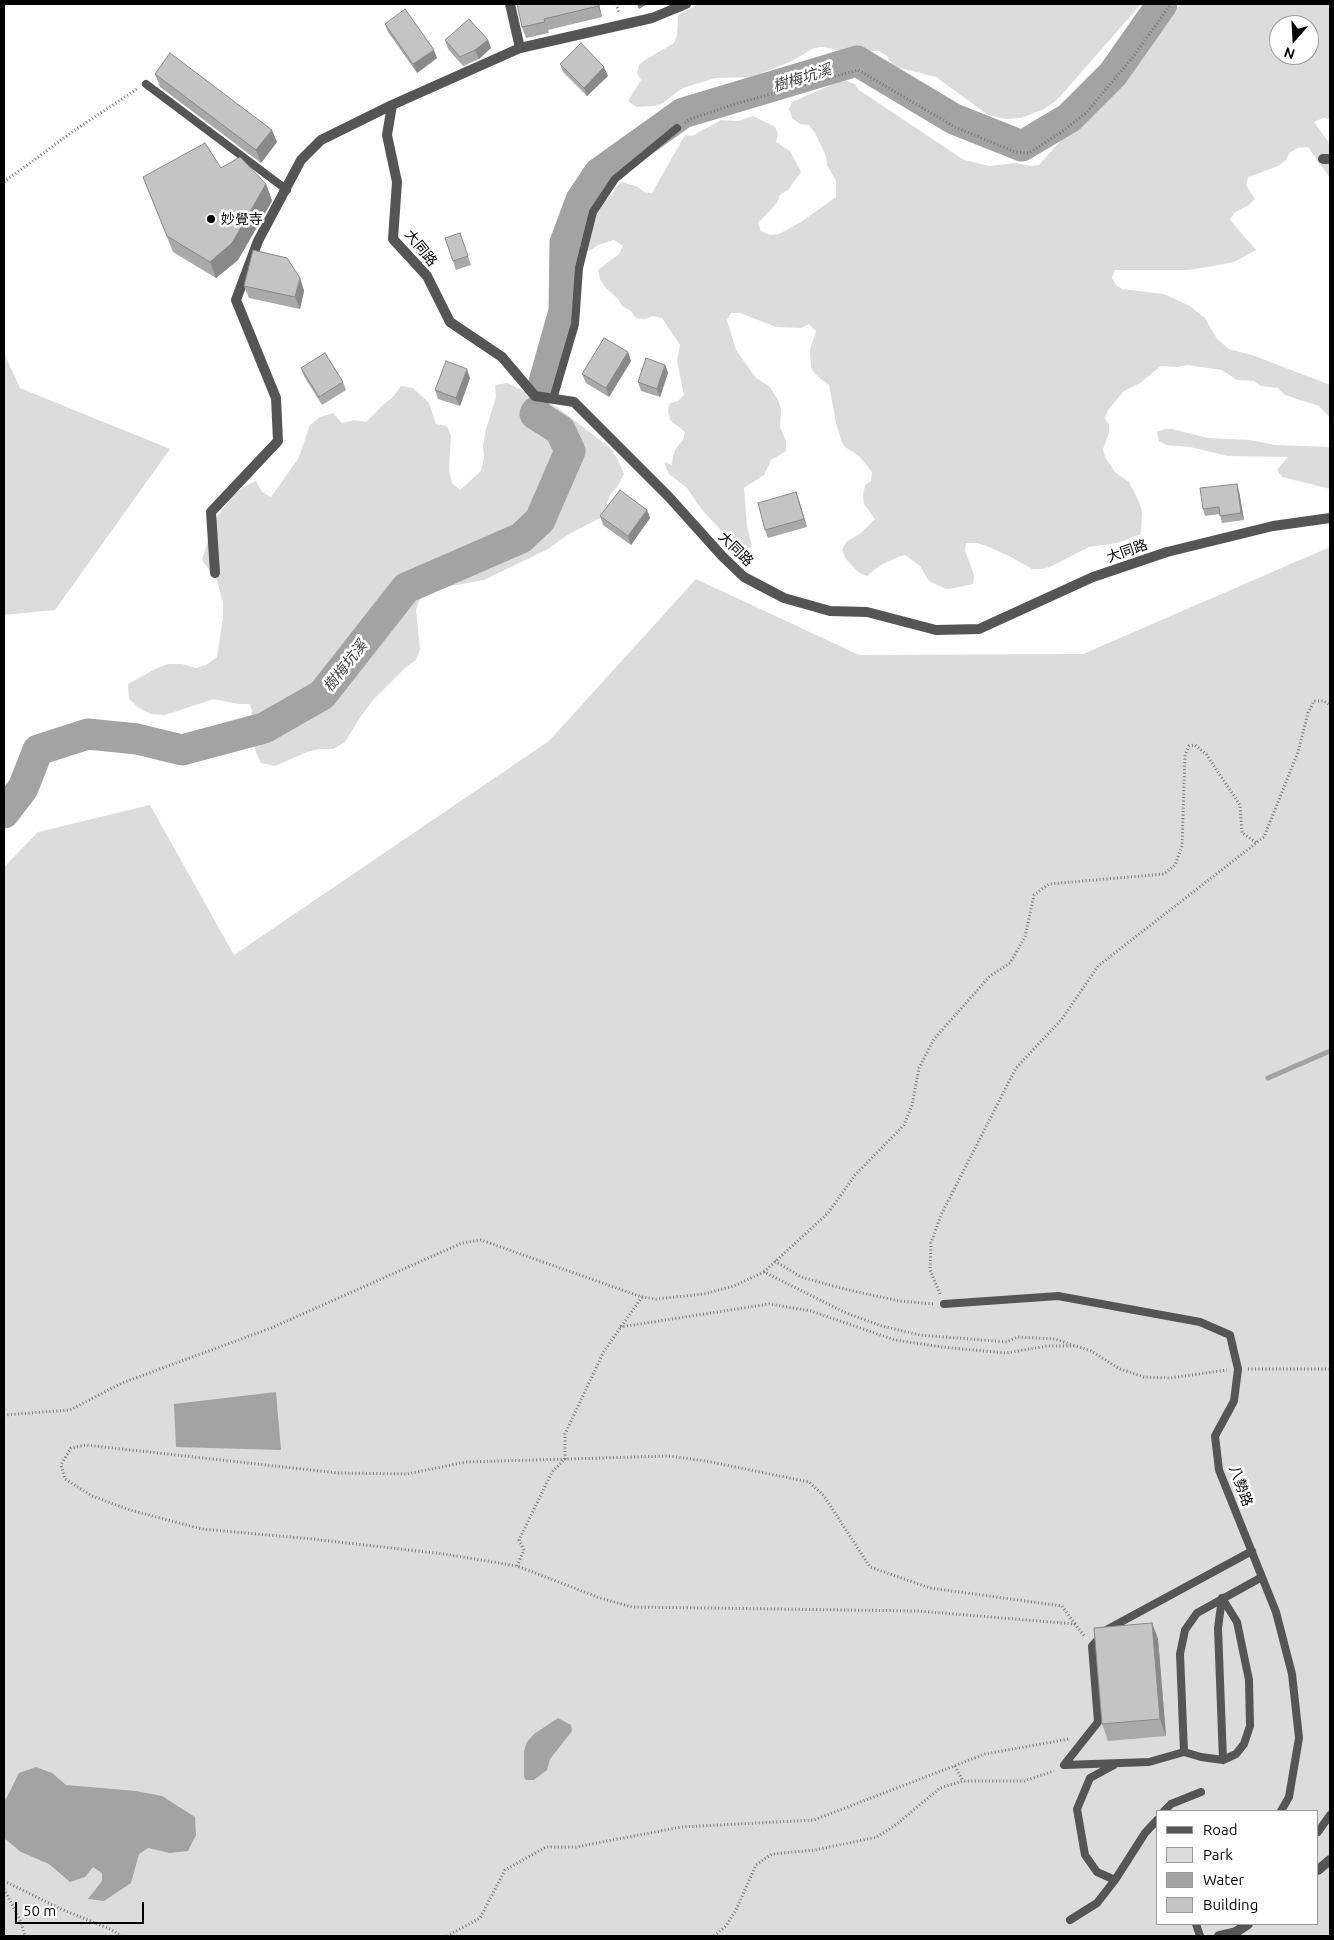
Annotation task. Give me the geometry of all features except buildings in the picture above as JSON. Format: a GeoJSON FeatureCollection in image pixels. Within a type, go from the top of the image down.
{"type":"FeatureCollection","features":[{"type":"Feature","properties":{"kind":"street"},"geometry":{"type":"LineString","coordinates":[[510,4],[520,48]]}},
{"type":"Feature","properties":{"kind":"street"},"geometry":{"type":"LineString","coordinates":[[215,572],[211,512],[278,441],[276,398],[236,300],[255,248],[301,160],[321,140],[392,105],[520,48],[652,18],[686,4]]}},
{"type":"Feature","properties":{"kind":"street","name":"大同路"},"geometry":{"type":"LineString","coordinates":[[392,105],[387,135],[398,182],[393,239],[427,276],[450,322],[502,357],[535,396],[574,402],[670,497],[744,578],[784,598],[830,611],[867,612],[936,630],[979,629],[1093,577],[1167,552],[1273,526],[1330,518]]}},
{"type":"Feature","properties":{"kind":"street"},"geometry":{"type":"LineString","coordinates":[[1319,1869],[1330,1860]]}},
{"type":"Feature","properties":{"kind":"street"},"geometry":{"type":"LineString","coordinates":[[1219,1936],[1238,1928]]}},
{"type":"Feature","properties":{"kind":"lane"},"geometry":{"type":"LineString","coordinates":[[146,84],[287,190]]}},
{"type":"Feature","properties":{"kind":"lane"},"geometry":{"type":"LineString","coordinates":[[554,399],[575,324],[579,268],[593,212],[615,179],[678,128]]}},
{"type":"Feature","properties":{"kind":"lane","name":"八勢路"},"geometry":{"type":"LineString","coordinates":[[944,1304],[1058,1296],[1200,1322],[1230,1335],[1238,1369],[1234,1401],[1216,1436],[1219,1470],[1276,1612],[1292,1674],[1298,1738],[1288,1797],[1282,1810]]}},
{"type":"Feature","properties":{"kind":"lane"},"geometry":{"type":"LineString","coordinates":[[1064,1765],[1098,1722],[1092,1646],[1108,1629],[1252,1551]]}},
{"type":"Feature","properties":{"kind":"lane"},"geometry":{"type":"LineString","coordinates":[[1184,1752],[1180,1654],[1185,1630],[1197,1613],[1262,1577]]}},
{"type":"Feature","properties":{"kind":"lane"},"geometry":{"type":"LineString","coordinates":[[1222,1598],[1218,1628],[1223,1760]]}},
{"type":"Feature","properties":{"kind":"lane"},"geometry":{"type":"LineString","coordinates":[[1064,1765],[1149,1762],[1184,1752],[1223,1760],[1236,1754],[1244,1744],[1250,1726],[1249,1680],[1237,1622],[1222,1598]]}},
{"type":"Feature","properties":{"kind":"lane"},"geometry":{"type":"LineString","coordinates":[[1115,1880],[1097,1872],[1085,1855],[1077,1809],[1090,1778],[1117,1763]]}},
{"type":"Feature","properties":{"kind":"lane"},"geometry":{"type":"LineString","coordinates":[[1165,1810],[1171,1804],[1201,1792]]}},
{"type":"Feature","properties":{"kind":"lane"},"geometry":{"type":"LineString","coordinates":[[1319,1831],[1330,1815]]}},
{"type":"Feature","properties":{"kind":"lane"},"geometry":{"type":"LineString","coordinates":[[1070,1920],[1097,1903],[1115,1880],[1145,1833],[1156,1821]]}},
{"type":"Feature","properties":{"kind":"path"},"geometry":{"type":"LineString","coordinates":[[678,128],[690,119],[742,102],[858,70],[955,128],[1015,152],[1029,153],[1086,113],[1133,57],[1171,4]]}},
{"type":"Feature","properties":{"kind":"path"},"geometry":{"type":"LineString","coordinates":[[4,182],[127,94],[146,84]]}},
{"type":"Feature","properties":{"kind":"path"},"geometry":{"type":"LineString","coordinates":[[775,1261],[801,1277],[844,1289],[899,1301],[944,1304],[930,1270],[931,1243],[941,1215],[1016,1068],[1062,1019],[1098,966],[1264,837],[1298,752],[1308,713],[1314,701],[1324,701],[1330,705]]}},
{"type":"Feature","properties":{"kind":"path"},"geometry":{"type":"LineString","coordinates":[[4,1415],[70,1410],[122,1383],[271,1328],[462,1243],[481,1240],[642,1297],[656,1299],[704,1294],[734,1286],[764,1272],[828,1213],[855,1175],[904,1125],[912,1105],[919,1068],[934,1039],[990,976],[1010,963],[1025,937],[1034,895],[1049,884],[1164,874],[1175,865],[1182,846],[1185,755],[1189,746],[1195,745],[1206,754],[1240,804],[1242,833],[1256,843]]}},
{"type":"Feature","properties":{"kind":"path"},"geometry":{"type":"LineString","coordinates":[[764,1272],[846,1313],[882,1326],[920,1335],[1007,1342],[1017,1337],[1055,1339],[1091,1351],[1120,1369],[1144,1377],[1170,1378],[1238,1369],[1330,1369]]}},
{"type":"Feature","properties":{"kind":"path"},"geometry":{"type":"LineString","coordinates":[[517,1566],[524,1550],[519,1540],[552,1472],[565,1459],[565,1434],[604,1351],[642,1297]]}},
{"type":"Feature","properties":{"kind":"path"},"geometry":{"type":"LineString","coordinates":[[620,1327],[769,1304],[811,1311],[895,1340],[942,1347],[1006,1353],[1047,1346],[1076,1346]]}},
{"type":"Feature","properties":{"kind":"path"},"geometry":{"type":"LineString","coordinates":[[1075,1624],[918,1611],[632,1607],[600,1598],[517,1566],[397,1549],[202,1529],[130,1510],[92,1496],[65,1479],[61,1465],[70,1448],[86,1445],[338,1473],[407,1474],[466,1462],[565,1459],[669,1456],[706,1462],[809,1482],[824,1496],[870,1567],[930,1588],[1062,1606],[1092,1646]]}},
{"type":"Feature","properties":{"kind":"path"},"geometry":{"type":"LineString","coordinates":[[448,1936],[480,1918],[505,1870],[546,1847],[576,1847],[681,1827],[814,1820],[986,1754],[1087,1736]]}},
{"type":"Feature","properties":{"kind":"path"},"geometry":{"type":"LineString","coordinates":[[714,1936],[726,1926],[736,1910],[756,1865],[772,1854],[815,1850],[877,1837],[898,1824],[940,1788],[963,1781],[1024,1782],[1050,1774],[1064,1765]]}},
{"type":"Feature","properties":{"kind":"path"},"geometry":{"type":"LineString","coordinates":[[954,1766],[963,1781]]}},
{"type":"Feature","properties":{"kind":"path"},"geometry":{"type":"LineString","coordinates":[[4,1881],[122,1936]]}},
{"type":"Feature","properties":{"kind":"path"},"geometry":{"type":"LineString","coordinates":[[4,1889],[21,1922],[25,1936]]}},
{"type":"Feature","properties":{"kind":"green space"},"geometry":{"type":"Polygon","coordinates":[[[699,4],[1141,4],[1057,100],[1044,109],[1021,118],[1005,119],[988,115],[936,77],[900,68],[892,64],[887,56],[879,51],[843,51],[822,47],[814,48],[792,61],[752,77],[716,78],[683,88],[663,103],[655,106],[636,107],[628,101],[641,80],[637,73],[639,65],[674,43],[677,34],[678,15],[699,4]]]}},
{"type":"Feature","properties":{"kind":"green space"},"geometry":{"type":"Polygon","coordinates":[[[1181,4],[1330,4],[1330,119],[1323,118],[1314,122],[1330,144],[1330,178],[1308,147],[1298,148],[1289,153],[1286,160],[1278,166],[1248,177],[1246,185],[1255,199],[1249,205],[1234,213],[1230,220],[1256,250],[1234,262],[1188,270],[1115,270],[1112,278],[1116,285],[1122,289],[1164,294],[1190,306],[1205,318],[1217,339],[1229,349],[1255,356],[1330,385],[1330,418],[1319,406],[1285,395],[1278,388],[1261,386],[1254,381],[1237,380],[1222,370],[1187,365],[1178,367],[1161,366],[1140,383],[1124,391],[1108,410],[1105,418],[1109,425],[1109,433],[1103,449],[1105,457],[1115,472],[1129,482],[1139,502],[1142,510],[1141,534],[1117,543],[1089,547],[1050,567],[1041,569],[1032,569],[989,547],[977,543],[966,543],[965,550],[974,575],[973,584],[955,588],[946,589],[929,581],[920,566],[905,555],[879,566],[867,576],[858,572],[845,558],[842,550],[846,542],[861,533],[875,519],[864,504],[863,496],[865,485],[871,481],[872,472],[859,456],[845,447],[836,423],[829,385],[816,375],[811,368],[810,350],[816,331],[809,324],[801,328],[776,327],[740,313],[731,313],[727,320],[736,350],[756,378],[770,387],[778,400],[781,409],[780,427],[786,441],[786,451],[771,460],[764,475],[744,488],[747,527],[752,546],[743,551],[735,549],[702,510],[687,488],[669,474],[664,462],[672,465],[676,448],[683,440],[685,432],[670,420],[668,411],[670,403],[678,401],[684,395],[677,361],[680,345],[662,318],[653,316],[645,319],[636,318],[631,311],[622,306],[600,279],[598,270],[619,254],[623,246],[614,240],[583,252],[599,205],[612,195],[616,187],[622,182],[638,187],[644,192],[652,193],[685,135],[692,136],[721,120],[738,121],[753,116],[775,127],[778,134],[776,142],[790,151],[801,172],[788,190],[780,195],[777,203],[758,223],[761,231],[770,235],[779,234],[801,222],[836,197],[836,181],[827,165],[826,156],[809,125],[800,124],[792,118],[789,109],[792,102],[838,82],[847,81],[855,84],[859,90],[964,160],[990,166],[1015,163],[1031,166],[1039,165],[1181,4]]]}},
{"type":"Feature","properties":{"kind":"green space"},"geometry":{"type":"Polygon","coordinates":[[[4,353],[20,388],[170,449],[55,610],[4,615],[4,353]]]}},
{"type":"Feature","properties":{"kind":"green space"},"geometry":{"type":"Polygon","coordinates":[[[507,383],[557,407],[609,447],[617,458],[624,474],[610,495],[602,517],[569,534],[548,549],[484,580],[429,590],[420,599],[416,610],[420,649],[416,660],[406,667],[373,700],[345,742],[333,749],[319,749],[307,752],[275,766],[261,763],[256,752],[249,727],[252,710],[249,704],[238,704],[214,699],[165,715],[151,714],[139,708],[129,699],[128,684],[157,668],[168,664],[182,664],[196,668],[206,665],[217,657],[223,617],[223,603],[217,580],[202,560],[214,521],[233,495],[256,481],[262,492],[271,497],[298,459],[310,425],[320,417],[333,413],[342,423],[354,420],[366,422],[393,397],[401,386],[413,388],[429,403],[436,424],[447,426],[451,436],[449,470],[452,483],[460,490],[481,471],[486,429],[496,397],[495,385],[507,383]]]}},
{"type":"Feature","properties":{"kind":"green space"},"geometry":{"type":"Polygon","coordinates":[[[1165,429],[1208,438],[1250,440],[1275,445],[1330,447],[1330,489],[1282,477],[1277,470],[1288,457],[1228,456],[1190,447],[1166,445],[1159,441],[1157,432],[1165,429]]]}},
{"type":"Feature","properties":{"kind":"green space"},"geometry":{"type":"Polygon","coordinates":[[[1330,547],[1330,1936],[4,1936],[4,867],[38,832],[150,805],[234,955],[549,741],[696,579],[859,655],[1083,654],[1330,547]]]}},
{"type":"Feature","properties":{"kind":"water"},"geometry":{"type":"Polygon","coordinates":[[[276,1392],[281,1450],[176,1447],[174,1404],[276,1392]]]}},
{"type":"Feature","properties":{"kind":"water"},"geometry":{"type":"Polygon","coordinates":[[[558,1718],[571,1725],[572,1731],[550,1759],[547,1770],[534,1780],[526,1780],[524,1777],[524,1751],[527,1742],[534,1734],[558,1718]]]}},
{"type":"Feature","properties":{"kind":"water"},"geometry":{"type":"Polygon","coordinates":[[[36,1767],[52,1773],[66,1785],[136,1791],[162,1796],[195,1817],[196,1835],[188,1851],[170,1853],[148,1848],[139,1854],[131,1883],[104,1901],[88,1899],[102,1881],[102,1873],[93,1867],[85,1877],[70,1882],[49,1864],[21,1852],[4,1838],[4,1803],[19,1773],[36,1767]]]}},
{"type":"Feature","properties":{"kind":"waterway","name":"樹梅坑溪"},"geometry":{"type":"LineString","coordinates":[[544,382],[564,311],[565,243],[581,200],[599,173],[683,113],[857,61],[954,119],[1022,146],[1069,118],[1113,74],[1162,4]]}},
{"type":"Feature","properties":{"kind":"waterway","name":"樹梅坑溪"},"geometry":{"type":"LineString","coordinates":[[4,813],[23,788],[38,750],[88,734],[137,739],[182,750],[264,728],[322,695],[406,588],[521,538],[540,520],[570,451],[560,430],[535,414],[536,412]]}},
{"type":"Feature","properties":{"kind":"waterway"},"geometry":{"type":"LineString","coordinates":[[1268,1078],[1330,1051]]}},
{"type":"Feature","properties":{"kind":"place","name":"妙覺寺"},"geometry":{"type":"Point","coordinates":[211,219]}}]}
